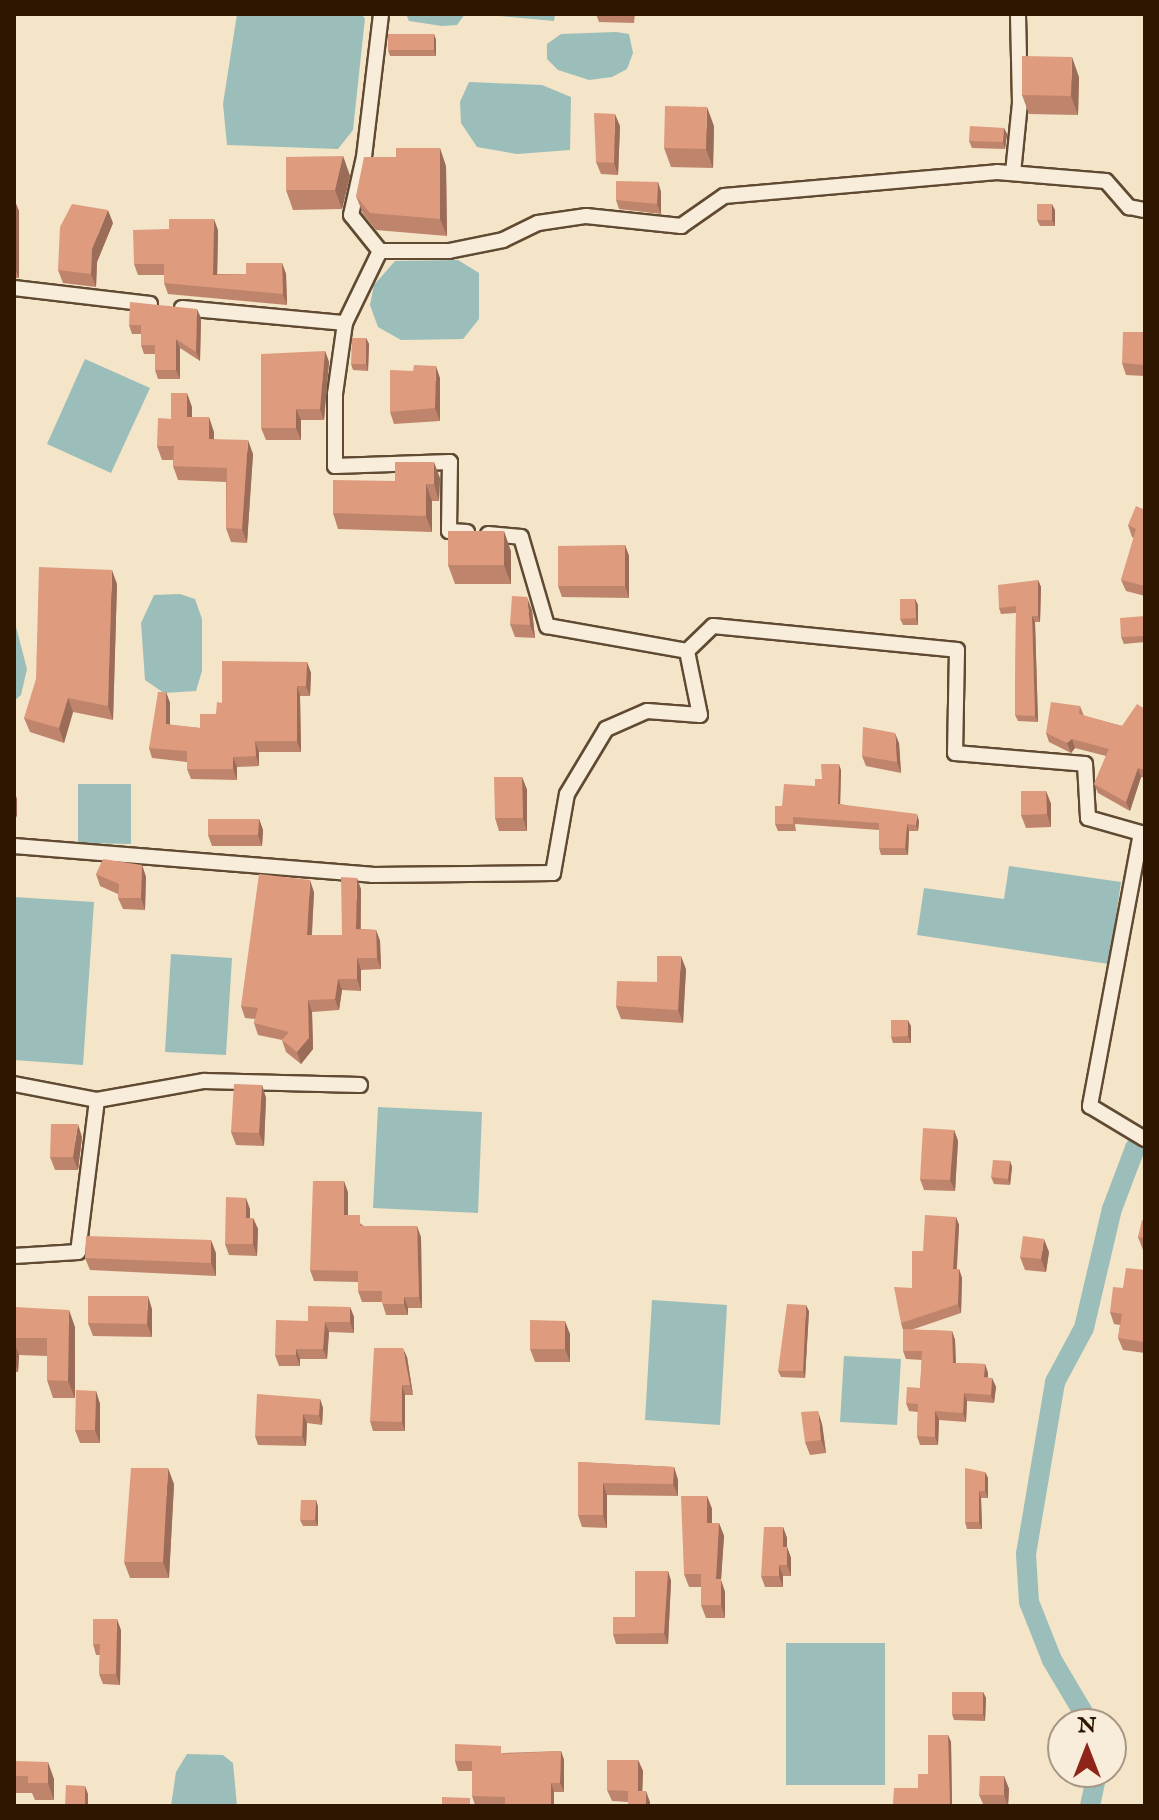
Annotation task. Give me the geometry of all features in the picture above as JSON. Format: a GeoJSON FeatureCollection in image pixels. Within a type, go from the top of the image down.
{"type":"FeatureCollection","features":[{"type":"Feature","properties":{"kind":"street"},"geometry":{"type":"LineString","coordinates":[[380,251],[351,215],[364,157],[381,14]]}},
{"type":"Feature","properties":{"kind":"street"},"geometry":{"type":"LineString","coordinates":[[1013,173],[1020,103],[1018,14]]}},
{"type":"Feature","properties":{"kind":"street"},"geometry":{"type":"LineString","coordinates":[[380,251],[449,251],[503,240],[538,223],[586,216],[681,226],[724,196],[1013,173],[1106,181],[1129,207],[1145,210]]}},
{"type":"Feature","properties":{"kind":"street"},"geometry":{"type":"LineString","coordinates":[[380,251],[345,323],[335,394],[335,466],[450,462],[449,531],[521,537],[547,626],[687,651]]}},
{"type":"Feature","properties":{"kind":"street"},"geometry":{"type":"LineString","coordinates":[[14,288],[345,323]]}},
{"type":"Feature","properties":{"kind":"street"},"geometry":{"type":"LineString","coordinates":[[687,651],[713,626],[957,650],[955,753],[1085,764],[1088,818],[1141,833],[1090,1106],[1139,1135]]}},
{"type":"Feature","properties":{"kind":"street"},"geometry":{"type":"LineString","coordinates":[[14,846],[372,875],[553,873],[567,794],[606,729],[647,711],[700,715],[687,651]]}},
{"type":"Feature","properties":{"kind":"street"},"geometry":{"type":"LineString","coordinates":[[14,1084],[97,1100],[204,1081],[360,1085]]}},
{"type":"Feature","properties":{"kind":"street"},"geometry":{"type":"LineString","coordinates":[[14,1256],[78,1252],[97,1100]]}},
{"type":"Feature","properties":{"kind":"water"},"geometry":{"type":"Polygon","coordinates":[[[237,14],[360,14],[365,18],[353,130],[338,149],[227,145],[223,104],[237,14]]]}},
{"type":"Feature","properties":{"kind":"water"},"geometry":{"type":"Polygon","coordinates":[[[406,14],[465,14],[457,25],[442,26],[409,21],[406,14]]]}},
{"type":"Feature","properties":{"kind":"water"},"geometry":{"type":"Polygon","coordinates":[[[479,14],[555,14],[554,21],[479,14]]]}},
{"type":"Feature","properties":{"kind":"water"},"geometry":{"type":"Polygon","coordinates":[[[561,34],[629,34],[633,53],[627,69],[612,77],[589,80],[558,70],[547,59],[547,44],[561,34]]]}},
{"type":"Feature","properties":{"kind":"water"},"geometry":{"type":"Polygon","coordinates":[[[469,82],[542,85],[571,97],[570,150],[517,154],[477,147],[461,123],[460,102],[469,82]]]}},
{"type":"Feature","properties":{"kind":"water"},"geometry":{"type":"Polygon","coordinates":[[[458,260],[479,273],[479,319],[463,339],[401,340],[378,327],[370,305],[374,285],[395,261],[458,260]]]}},
{"type":"Feature","properties":{"kind":"water"},"geometry":{"type":"Polygon","coordinates":[[[85,359],[150,388],[111,473],[47,444],[85,359]]]}},
{"type":"Feature","properties":{"kind":"water"},"geometry":{"type":"Polygon","coordinates":[[[180,594],[195,599],[202,619],[202,671],[196,691],[164,693],[145,680],[141,623],[154,595],[180,594]]]}},
{"type":"Feature","properties":{"kind":"water"},"geometry":{"type":"Polygon","coordinates":[[[14,619],[27,669],[21,695],[14,701],[14,619]]]}},
{"type":"Feature","properties":{"kind":"water"},"geometry":{"type":"Polygon","coordinates":[[[78,784],[131,784],[131,844],[78,843],[78,784]]]}},
{"type":"Feature","properties":{"kind":"water"},"geometry":{"type":"Polygon","coordinates":[[[1009,866],[1121,882],[1109,964],[917,935],[924,888],[1004,899],[1009,866]]]}},
{"type":"Feature","properties":{"kind":"water"},"geometry":{"type":"Polygon","coordinates":[[[14,897],[94,902],[83,1065],[14,1060],[14,897]]]}},
{"type":"Feature","properties":{"kind":"water"},"geometry":{"type":"Polygon","coordinates":[[[171,954],[232,958],[226,1055],[165,1052],[171,954]]]}},
{"type":"Feature","properties":{"kind":"water"},"geometry":{"type":"Polygon","coordinates":[[[378,1107],[482,1112],[478,1213],[373,1208],[378,1107]]]}},
{"type":"Feature","properties":{"kind":"water"},"geometry":{"type":"Polygon","coordinates":[[[652,1300],[727,1305],[720,1425],[645,1420],[652,1300]]]}},
{"type":"Feature","properties":{"kind":"water"},"geometry":{"type":"Polygon","coordinates":[[[844,1356],[901,1359],[897,1425],[840,1422],[844,1356]]]}},
{"type":"Feature","properties":{"kind":"water"},"geometry":{"type":"Polygon","coordinates":[[[786,1643],[885,1643],[885,1785],[786,1785],[786,1643]]]}},
{"type":"Feature","properties":{"kind":"water"},"geometry":{"type":"Polygon","coordinates":[[[187,1754],[223,1755],[233,1763],[237,1806],[171,1806],[176,1772],[187,1754]]]}},
{"type":"Feature","properties":{"kind":"building"},"geometry":{"type":"Polygon","coordinates":[[[388,34],[434,34],[434,50],[388,50],[388,34]]]}},
{"type":"Feature","properties":{"kind":"building"},"geometry":{"type":"Polygon","coordinates":[[[1022,56],[1072,57],[1071,96],[1022,95],[1022,56]]]}},
{"type":"Feature","properties":{"kind":"building"},"geometry":{"type":"Polygon","coordinates":[[[665,106],[707,107],[706,149],[664,148],[665,106]]]}},
{"type":"Feature","properties":{"kind":"building"},"geometry":{"type":"Polygon","coordinates":[[[594,113],[615,114],[614,163],[596,162],[594,113]]]}},
{"type":"Feature","properties":{"kind":"building"},"geometry":{"type":"Polygon","coordinates":[[[970,126],[1004,128],[1003,142],[969,141],[970,126]]]}},
{"type":"Feature","properties":{"kind":"building"},"geometry":{"type":"Polygon","coordinates":[[[396,148],[440,148],[440,219],[370,213],[356,196],[364,157],[396,157],[396,148]]]}},
{"type":"Feature","properties":{"kind":"building"},"geometry":{"type":"Polygon","coordinates":[[[343,156],[335,190],[286,190],[286,157],[343,156]]]}},
{"type":"Feature","properties":{"kind":"building"},"geometry":{"type":"Polygon","coordinates":[[[616,181],[658,182],[657,204],[616,200],[616,181]]]}},
{"type":"Feature","properties":{"kind":"building"},"geometry":{"type":"Polygon","coordinates":[[[72,204],[108,210],[92,249],[91,274],[58,270],[60,227],[72,204]]]}},
{"type":"Feature","properties":{"kind":"building"},"geometry":{"type":"Polygon","coordinates":[[[1037,204],[1052,204],[1052,220],[1037,220],[1037,204]]]}},
{"type":"Feature","properties":{"kind":"building"},"geometry":{"type":"Polygon","coordinates":[[[169,219],[214,219],[213,275],[246,274],[246,263],[282,263],[283,294],[164,283],[164,264],[134,264],[133,230],[169,229],[169,219]]]}},
{"type":"Feature","properties":{"kind":"building"},"geometry":{"type":"Polygon","coordinates":[[[130,302],[197,309],[196,352],[176,339],[176,370],[155,370],[155,345],[141,345],[141,325],[129,325],[130,302]]]}},
{"type":"Feature","properties":{"kind":"building"},"geometry":{"type":"Polygon","coordinates":[[[1123,332],[1145,332],[1145,365],[1122,363],[1123,332]]]}},
{"type":"Feature","properties":{"kind":"building"},"geometry":{"type":"Polygon","coordinates":[[[352,338],[366,338],[366,364],[351,364],[352,338]]]}},
{"type":"Feature","properties":{"kind":"building"},"geometry":{"type":"Polygon","coordinates":[[[325,351],[320,409],[296,409],[296,428],[261,428],[261,354],[325,351]]]}},
{"type":"Feature","properties":{"kind":"building"},"geometry":{"type":"Polygon","coordinates":[[[414,365],[436,366],[435,408],[390,412],[390,370],[413,371],[414,365]]]}},
{"type":"Feature","properties":{"kind":"building"},"geometry":{"type":"Polygon","coordinates":[[[171,393],[187,393],[187,417],[209,417],[209,439],[248,440],[242,529],[226,528],[227,468],[173,466],[174,446],[157,446],[158,418],[171,419],[171,393]]]}},
{"type":"Feature","properties":{"kind":"building"},"geometry":{"type":"Polygon","coordinates":[[[395,462],[434,462],[434,484],[426,484],[426,516],[333,513],[333,480],[395,481],[395,462]]]}},
{"type":"Feature","properties":{"kind":"building"},"geometry":{"type":"Polygon","coordinates":[[[1136,506],[1145,510],[1145,586],[1121,580],[1136,529],[1128,525],[1136,506]]]}},
{"type":"Feature","properties":{"kind":"building"},"geometry":{"type":"Polygon","coordinates":[[[448,531],[504,531],[504,565],[448,565],[448,531]]]}},
{"type":"Feature","properties":{"kind":"building"},"geometry":{"type":"Polygon","coordinates":[[[625,545],[625,586],[558,586],[558,546],[625,545]]]}},
{"type":"Feature","properties":{"kind":"building"},"geometry":{"type":"Polygon","coordinates":[[[39,567],[112,570],[108,706],[68,698],[59,728],[24,718],[36,679],[39,567]]]}},
{"type":"Feature","properties":{"kind":"building"},"geometry":{"type":"Polygon","coordinates":[[[1038,580],[1038,616],[1032,616],[1035,716],[1015,715],[1016,606],[999,608],[998,585],[1038,580]]]}},
{"type":"Feature","properties":{"kind":"building"},"geometry":{"type":"Polygon","coordinates":[[[512,596],[527,597],[530,625],[510,624],[512,596]]]}},
{"type":"Feature","properties":{"kind":"building"},"geometry":{"type":"Polygon","coordinates":[[[900,599],[915,599],[916,618],[900,619],[900,599]]]}},
{"type":"Feature","properties":{"kind":"building"},"geometry":{"type":"Polygon","coordinates":[[[1145,616],[1145,636],[1121,637],[1120,618],[1145,616]]]}},
{"type":"Feature","properties":{"kind":"building"},"geometry":{"type":"Polygon","coordinates":[[[222,661],[307,662],[306,686],[297,686],[297,741],[255,741],[256,756],[233,757],[233,769],[187,769],[187,751],[149,748],[158,692],[166,692],[166,724],[200,728],[200,714],[216,714],[217,702],[222,703],[222,661]]]}},
{"type":"Feature","properties":{"kind":"building"},"geometry":{"type":"Polygon","coordinates":[[[1051,702],[1080,706],[1079,714],[1122,726],[1137,704],[1145,709],[1145,770],[1138,768],[1126,802],[1094,784],[1109,749],[1072,739],[1067,743],[1046,733],[1051,702]]]}},
{"type":"Feature","properties":{"kind":"building"},"geometry":{"type":"Polygon","coordinates":[[[863,727],[895,733],[897,762],[862,756],[863,727]]]}},
{"type":"Feature","properties":{"kind":"building"},"geometry":{"type":"Polygon","coordinates":[[[821,764],[839,764],[838,804],[917,814],[916,825],[907,824],[905,848],[879,848],[879,823],[793,817],[793,824],[775,824],[775,806],[782,806],[784,784],[815,786],[815,779],[822,779],[821,764]]]}},
{"type":"Feature","properties":{"kind":"building"},"geometry":{"type":"Polygon","coordinates":[[[494,777],[522,777],[523,818],[495,818],[494,777]]]}},
{"type":"Feature","properties":{"kind":"building"},"geometry":{"type":"Polygon","coordinates":[[[1021,791],[1046,791],[1047,814],[1021,815],[1021,791]]]}},
{"type":"Feature","properties":{"kind":"building"},"geometry":{"type":"Polygon","coordinates":[[[208,819],[259,819],[258,835],[208,835],[208,819]]]}},
{"type":"Feature","properties":{"kind":"building"},"geometry":{"type":"Polygon","coordinates":[[[103,859],[142,865],[141,898],[118,898],[119,884],[96,874],[103,859]]]}},
{"type":"Feature","properties":{"kind":"building"},"geometry":{"type":"Polygon","coordinates":[[[259,874],[310,880],[307,935],[342,935],[341,877],[357,878],[356,929],[376,930],[377,958],[357,958],[357,979],[338,979],[335,999],[308,1000],[309,1038],[297,1052],[282,1040],[289,1032],[254,1023],[258,1008],[241,1006],[259,874]]]}},
{"type":"Feature","properties":{"kind":"building"},"geometry":{"type":"Polygon","coordinates":[[[657,956],[681,956],[678,1010],[616,1006],[617,981],[657,982],[657,956]]]}},
{"type":"Feature","properties":{"kind":"building"},"geometry":{"type":"Polygon","coordinates":[[[891,1020],[908,1020],[908,1036],[891,1037],[891,1020]]]}},
{"type":"Feature","properties":{"kind":"building"},"geometry":{"type":"Polygon","coordinates":[[[234,1084],[262,1085],[259,1133],[231,1132],[234,1084]]]}},
{"type":"Feature","properties":{"kind":"building"},"geometry":{"type":"Polygon","coordinates":[[[51,1124],[78,1124],[73,1157],[50,1157],[51,1124]]]}},
{"type":"Feature","properties":{"kind":"building"},"geometry":{"type":"Polygon","coordinates":[[[923,1128],[954,1130],[950,1180],[920,1179],[923,1128]]]}},
{"type":"Feature","properties":{"kind":"building"},"geometry":{"type":"Polygon","coordinates":[[[993,1160],[1010,1161],[1008,1179],[991,1177],[993,1160]]]}},
{"type":"Feature","properties":{"kind":"building"},"geometry":{"type":"Polygon","coordinates":[[[313,1181],[344,1181],[344,1215],[360,1215],[360,1226],[417,1226],[419,1297],[404,1297],[404,1304],[382,1304],[382,1291],[358,1291],[358,1271],[310,1270],[313,1181]]]}},
{"type":"Feature","properties":{"kind":"building"},"geometry":{"type":"Polygon","coordinates":[[[226,1197],[246,1198],[246,1218],[253,1218],[253,1244],[225,1244],[226,1197]]]}},
{"type":"Feature","properties":{"kind":"building"},"geometry":{"type":"Polygon","coordinates":[[[925,1215],[956,1217],[953,1269],[959,1269],[958,1304],[901,1323],[894,1287],[912,1288],[912,1251],[923,1251],[925,1215]]]}},
{"type":"Feature","properties":{"kind":"building"},"geometry":{"type":"Polygon","coordinates":[[[1142,1220],[1145,1220],[1145,1238],[1138,1237],[1142,1220]]]}},
{"type":"Feature","properties":{"kind":"building"},"geometry":{"type":"Polygon","coordinates":[[[86,1236],[211,1240],[211,1263],[85,1258],[86,1236]]]}},
{"type":"Feature","properties":{"kind":"building"},"geometry":{"type":"Polygon","coordinates":[[[1023,1236],[1044,1239],[1041,1259],[1020,1257],[1023,1236]]]}},
{"type":"Feature","properties":{"kind":"building"},"geometry":{"type":"Polygon","coordinates":[[[1126,1268],[1145,1270],[1145,1342],[1118,1338],[1122,1314],[1110,1312],[1113,1287],[1123,1288],[1126,1268]]]}},
{"type":"Feature","properties":{"kind":"building"},"geometry":{"type":"Polygon","coordinates":[[[88,1296],[148,1296],[147,1324],[88,1323],[88,1296]]]}},
{"type":"Feature","properties":{"kind":"building"},"geometry":{"type":"Polygon","coordinates":[[[787,1304],[806,1305],[803,1371],[778,1371],[787,1304]]]}},
{"type":"Feature","properties":{"kind":"building"},"geometry":{"type":"Polygon","coordinates":[[[308,1306],[350,1307],[350,1322],[325,1322],[323,1349],[296,1349],[296,1355],[275,1355],[276,1320],[308,1321],[308,1306]]]}},
{"type":"Feature","properties":{"kind":"building"},"geometry":{"type":"Polygon","coordinates":[[[14,1307],[69,1310],[68,1381],[47,1380],[47,1338],[14,1338],[14,1307]]]}},
{"type":"Feature","properties":{"kind":"building"},"geometry":{"type":"Polygon","coordinates":[[[530,1320],[565,1321],[565,1349],[530,1349],[530,1320]]]}},
{"type":"Feature","properties":{"kind":"building"},"geometry":{"type":"Polygon","coordinates":[[[903,1329],[952,1331],[953,1363],[985,1364],[984,1377],[992,1378],[991,1395],[964,1393],[963,1413],[935,1411],[935,1437],[917,1436],[918,1404],[906,1403],[907,1387],[920,1388],[922,1351],[903,1351],[903,1329]]]}},
{"type":"Feature","properties":{"kind":"building"},"geometry":{"type":"Polygon","coordinates":[[[374,1348],[403,1348],[410,1385],[402,1385],[402,1422],[370,1421],[374,1348]]]}},
{"type":"Feature","properties":{"kind":"building"},"geometry":{"type":"Polygon","coordinates":[[[76,1390],[96,1391],[95,1430],[75,1430],[76,1390]]]}},
{"type":"Feature","properties":{"kind":"building"},"geometry":{"type":"Polygon","coordinates":[[[257,1394],[320,1399],[319,1415],[303,1414],[302,1436],[255,1436],[257,1394]]]}},
{"type":"Feature","properties":{"kind":"building"},"geometry":{"type":"Polygon","coordinates":[[[818,1411],[821,1440],[805,1442],[801,1412],[818,1411]]]}},
{"type":"Feature","properties":{"kind":"building"},"geometry":{"type":"Polygon","coordinates":[[[578,1462],[674,1467],[673,1484],[603,1483],[603,1515],[578,1515],[578,1462]]]}},
{"type":"Feature","properties":{"kind":"building"},"geometry":{"type":"Polygon","coordinates":[[[131,1468],[168,1468],[163,1562],[124,1562],[131,1468]]]}},
{"type":"Feature","properties":{"kind":"building"},"geometry":{"type":"Polygon","coordinates":[[[965,1468],[985,1472],[985,1491],[979,1491],[979,1522],[965,1522],[965,1468]]]}},
{"type":"Feature","properties":{"kind":"building"},"geometry":{"type":"Polygon","coordinates":[[[681,1496],[707,1496],[707,1523],[719,1523],[716,1579],[721,1579],[721,1605],[701,1605],[701,1574],[684,1574],[681,1496]]]}},
{"type":"Feature","properties":{"kind":"building"},"geometry":{"type":"Polygon","coordinates":[[[301,1500],[316,1500],[315,1520],[300,1520],[301,1500]]]}},
{"type":"Feature","properties":{"kind":"building"},"geometry":{"type":"Polygon","coordinates":[[[764,1527],[783,1527],[787,1565],[779,1565],[779,1576],[761,1576],[764,1527]]]}},
{"type":"Feature","properties":{"kind":"building"},"geometry":{"type":"Polygon","coordinates":[[[635,1571],[668,1571],[664,1633],[613,1634],[613,1617],[635,1617],[635,1571]]]}},
{"type":"Feature","properties":{"kind":"building"},"geometry":{"type":"Polygon","coordinates":[[[93,1619],[117,1619],[116,1674],[99,1674],[100,1644],[93,1644],[93,1619]]]}},
{"type":"Feature","properties":{"kind":"building"},"geometry":{"type":"Polygon","coordinates":[[[952,1692],[983,1692],[983,1714],[952,1714],[952,1692]]]}},
{"type":"Feature","properties":{"kind":"building"},"geometry":{"type":"Polygon","coordinates":[[[928,1735],[948,1735],[950,1805],[893,1804],[894,1788],[918,1788],[918,1774],[928,1774],[928,1735]]]}},
{"type":"Feature","properties":{"kind":"building"},"geometry":{"type":"Polygon","coordinates":[[[455,1744],[501,1746],[501,1754],[561,1751],[560,1783],[551,1783],[551,1806],[505,1806],[505,1797],[472,1796],[472,1761],[455,1761],[455,1744]]]}},
{"type":"Feature","properties":{"kind":"building"},"geometry":{"type":"Polygon","coordinates":[[[607,1760],[638,1760],[638,1791],[646,1791],[646,1806],[628,1806],[628,1791],[607,1790],[607,1760]]]}},
{"type":"Feature","properties":{"kind":"building"},"geometry":{"type":"Polygon","coordinates":[[[14,1761],[48,1762],[48,1783],[28,1783],[28,1776],[14,1776],[14,1761]]]}},
{"type":"Feature","properties":{"kind":"building"},"geometry":{"type":"Polygon","coordinates":[[[980,1776],[1004,1776],[1004,1795],[979,1795],[980,1776]]]}},
{"type":"Feature","properties":{"kind":"building"},"geometry":{"type":"Polygon","coordinates":[[[66,1785],[85,1786],[85,1806],[65,1806],[66,1785]]]}},
{"type":"Feature","properties":{"kind":"building"},"geometry":{"type":"Polygon","coordinates":[[[442,1797],[470,1798],[470,1806],[442,1806],[442,1797]]]}},
{"type":"Feature","properties":{"kind":"waterway"},"geometry":{"type":"LineString","coordinates":[[1080,1708],[1052,1660],[1029,1602],[1026,1554],[1055,1382],[1084,1328],[1112,1209],[1135,1148],[1145,1144]]}},
{"type":"Feature","properties":{"kind":"waterway"},"geometry":{"type":"LineString","coordinates":[[1090,1806],[1094,1788]]}}]}
